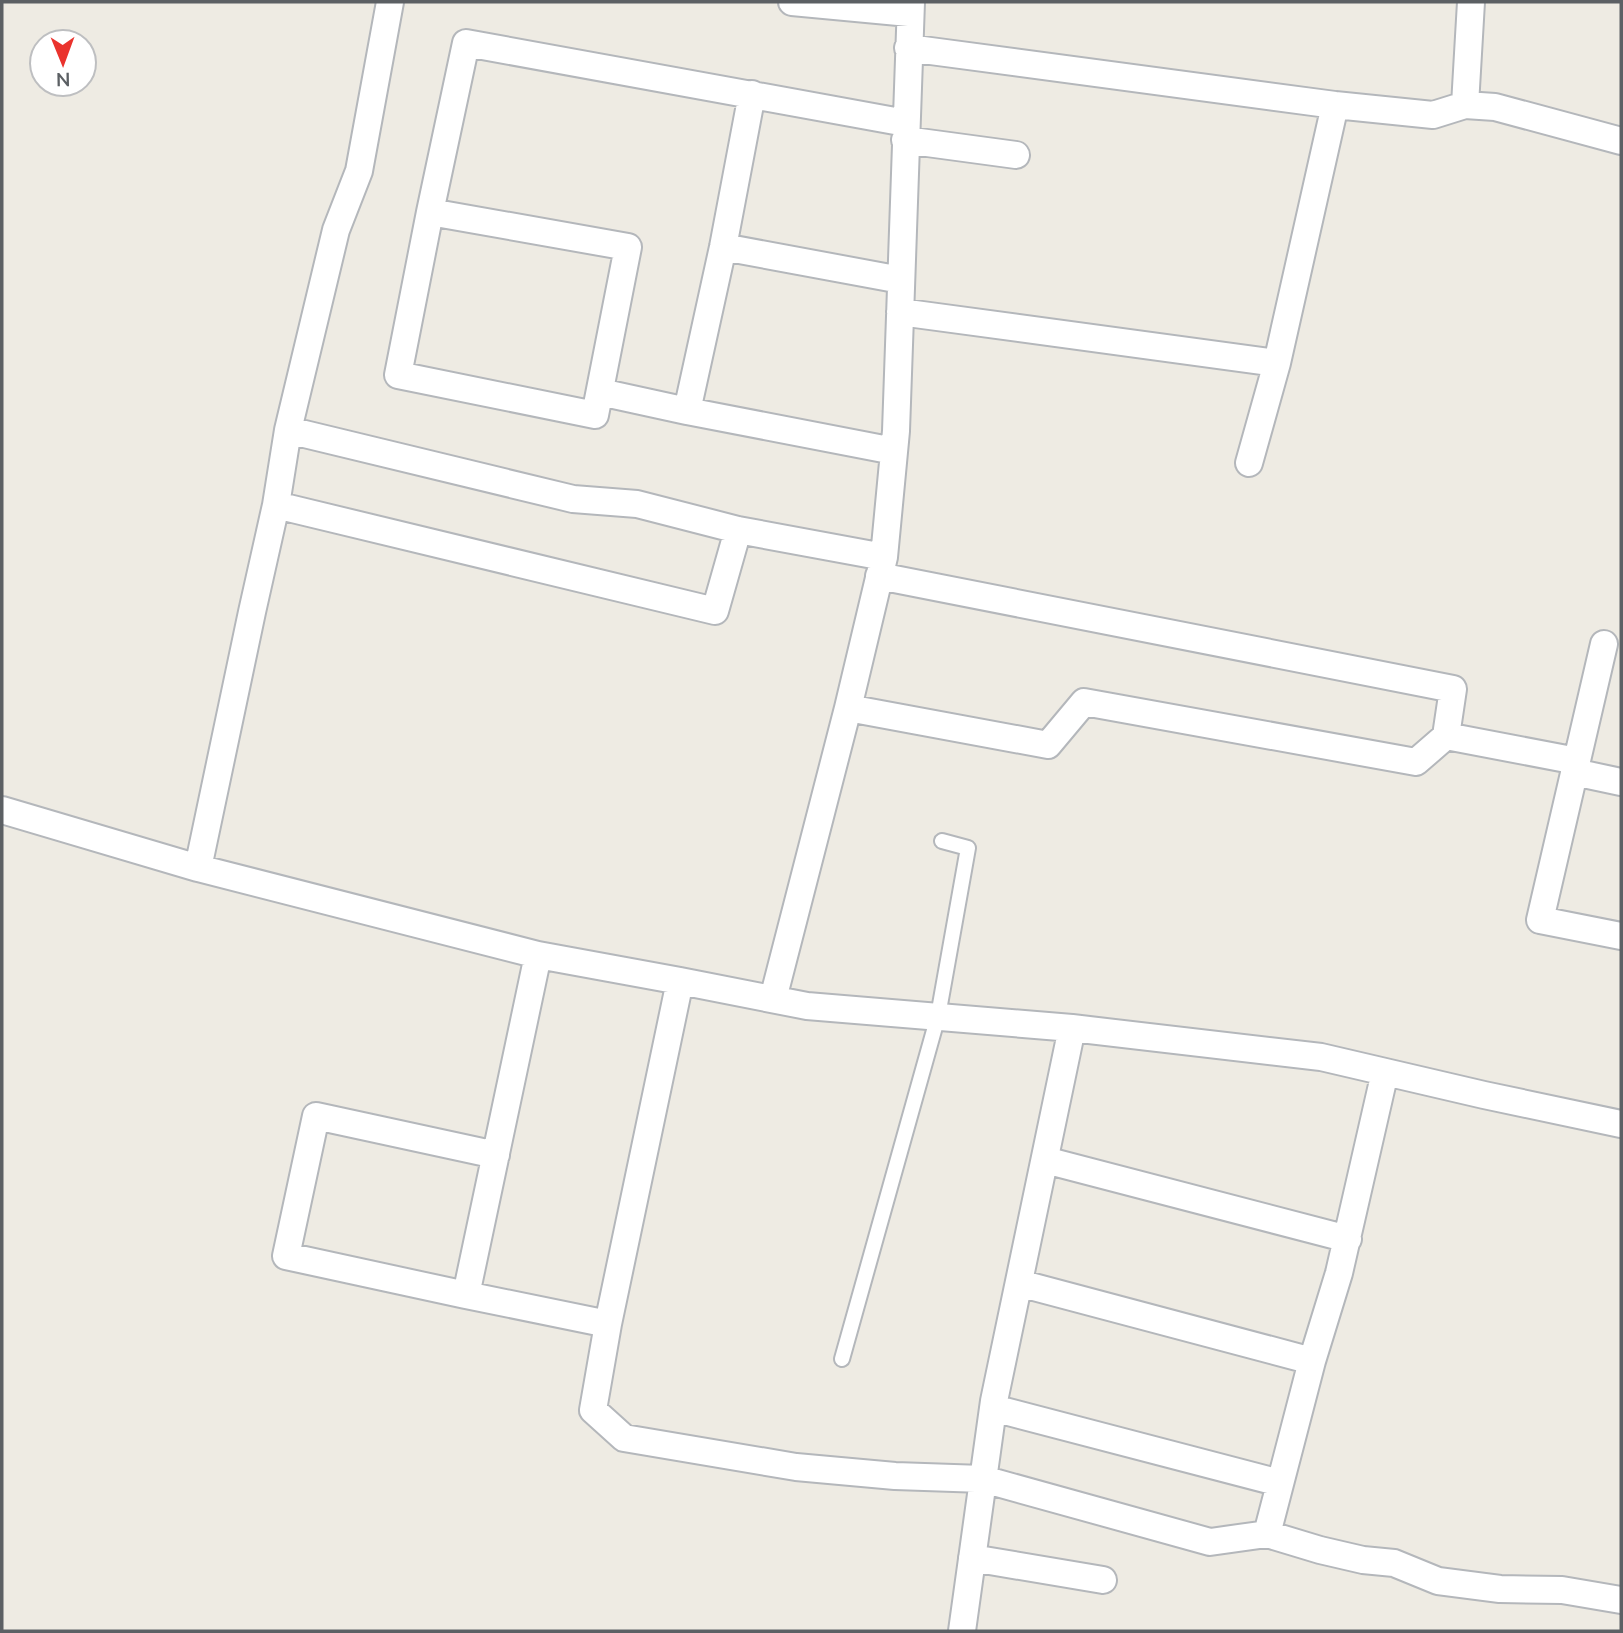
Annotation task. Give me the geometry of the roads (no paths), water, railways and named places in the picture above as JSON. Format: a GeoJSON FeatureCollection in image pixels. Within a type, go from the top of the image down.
{"type":"FeatureCollection","features":[{"type":"Feature","properties":{"kind":"street"},"geometry":{"type":"LineString","coordinates":[[198,868],[276,505],[288,430],[336,230],[359,171],[390,2]]}},
{"type":"Feature","properties":{"kind":"street"},"geometry":{"type":"LineString","coordinates":[[774,999],[882,566],[894,451],[910,7],[792,2]]}},
{"type":"Feature","properties":{"kind":"street"},"geometry":{"type":"LineString","coordinates":[[1465,105],[1471,2]]}},
{"type":"Feature","properties":{"kind":"street"},"geometry":{"type":"LineString","coordinates":[[430,212],[628,247],[595,415],[398,375],[430,212],[466,43],[752,94],[1016,155]]}},
{"type":"Feature","properties":{"kind":"street"},"geometry":{"type":"LineString","coordinates":[[908,48],[1335,105],[1433,115],[1465,105],[1495,107],[1621,141]]}},
{"type":"Feature","properties":{"kind":"street"},"geometry":{"type":"LineString","coordinates":[[687,411],[723,247],[752,94]]}},
{"type":"Feature","properties":{"kind":"street"},"geometry":{"type":"LineString","coordinates":[[1249,463],[1277,363],[1335,105]]}},
{"type":"Feature","properties":{"kind":"street"},"geometry":{"type":"LineString","coordinates":[[723,247],[901,280]]}},
{"type":"Feature","properties":{"kind":"street"},"geometry":{"type":"LineString","coordinates":[[900,312],[1277,363]]}},
{"type":"Feature","properties":{"kind":"street"},"geometry":{"type":"LineString","coordinates":[[600,392],[894,451]]}},
{"type":"Feature","properties":{"kind":"street"},"geometry":{"type":"LineString","coordinates":[[288,430],[573,499],[637,504],[882,566],[1453,689],[1446,736],[1416,762],[1084,702],[1048,745],[848,708]]}},
{"type":"Feature","properties":{"kind":"street"},"geometry":{"type":"LineString","coordinates":[[276,505],[715,611],[738,530]]}},
{"type":"Feature","properties":{"kind":"street"},"geometry":{"type":"LineString","coordinates":[[1604,644],[1540,920],[1621,936]]}},
{"type":"Feature","properties":{"kind":"street"},"geometry":{"type":"LineString","coordinates":[[1446,736],[1576,766],[1621,782]]}},
{"type":"Feature","properties":{"kind":"street"},"geometry":{"type":"LineString","coordinates":[[2,810],[198,868],[538,955],[807,1006],[1072,1028],[1321,1057],[1621,1124]]}},
{"type":"Feature","properties":{"kind":"street"},"geometry":{"type":"LineString","coordinates":[[466,1295],[538,955]]}},
{"type":"Feature","properties":{"kind":"street"},"geometry":{"type":"LineString","coordinates":[[680,981],[608,1324],[593,1410],[624,1438],[796,1468],[895,1476],[983,1479],[1210,1542],[1267,1534],[1363,1560],[1394,1563],[1438,1581],[1500,1589],[1562,1590],[1621,1600]]}},
{"type":"Feature","properties":{"kind":"street"},"geometry":{"type":"LineString","coordinates":[[961,1631],[993,1408],[1072,1028]]}},
{"type":"Feature","properties":{"kind":"street"},"geometry":{"type":"LineString","coordinates":[[1267,1534],[1312,1362],[1348,1239],[1385,1072]]}},
{"type":"Feature","properties":{"kind":"street"},"geometry":{"type":"LineString","coordinates":[[496,1155],[316,1116],[286,1256],[608,1324]]}},
{"type":"Feature","properties":{"kind":"street"},"geometry":{"type":"LineString","coordinates":[[1045,1160],[1348,1239]]}},
{"type":"Feature","properties":{"kind":"street"},"geometry":{"type":"LineString","coordinates":[[1019,1283],[1312,1362]]}},
{"type":"Feature","properties":{"kind":"street"},"geometry":{"type":"LineString","coordinates":[[993,1408],[1280,1483]]}},
{"type":"Feature","properties":{"kind":"street"},"geometry":{"type":"LineString","coordinates":[[972,1558],[1103,1580]]}},
{"type":"Feature","properties":{"kind":"lane"},"geometry":{"type":"LineString","coordinates":[[842,1359],[938,1016],[968,848],[942,841]]}}]}
